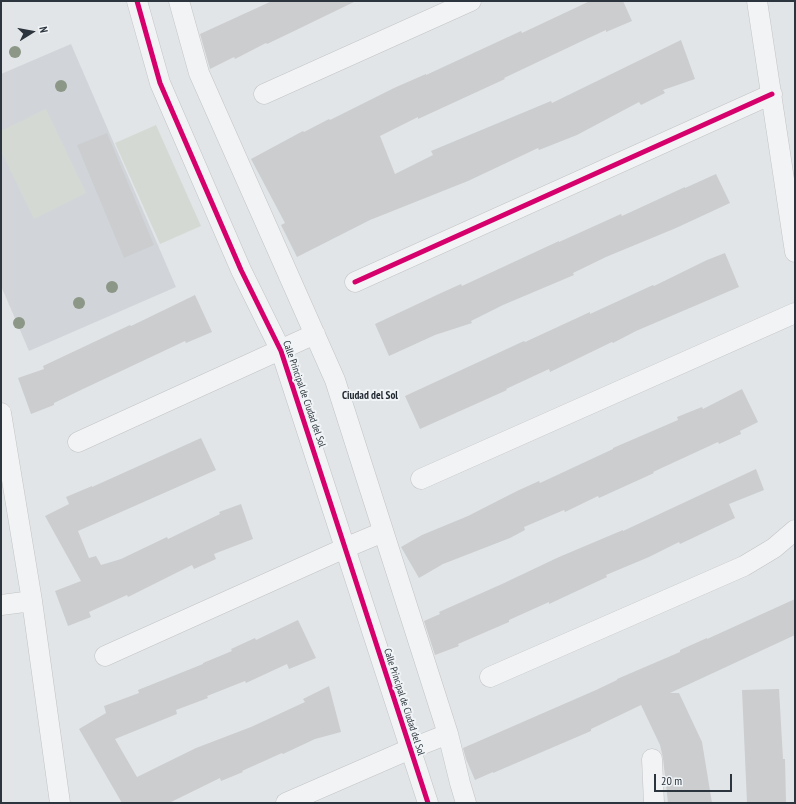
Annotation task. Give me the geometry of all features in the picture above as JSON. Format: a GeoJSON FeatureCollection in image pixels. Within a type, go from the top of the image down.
{"type":"FeatureCollection","features":[{"type":"Feature","properties":{"kind":"street","name":"Calle Principal de Ciudad del Sol"},"geometry":{"type":"LineString","coordinates":[[137,1],[160,83],[241,270],[281,351],[428,803]]}},
{"type":"Feature","properties":{"kind":"street"},"geometry":{"type":"LineString","coordinates":[[179,1],[198,73],[335,380],[448,734],[466,803]]}},
{"type":"Feature","properties":{"kind":"street"},"geometry":{"type":"LineString","coordinates":[[264,94],[471,1]]}},
{"type":"Feature","properties":{"kind":"street"},"geometry":{"type":"LineString","coordinates":[[758,1],[795,252]]}},
{"type":"Feature","properties":{"kind":"street"},"geometry":{"type":"LineString","coordinates":[[355,282],[772,94]]}},
{"type":"Feature","properties":{"kind":"street"},"geometry":{"type":"LineString","coordinates":[[421,479],[795,313]]}},
{"type":"Feature","properties":{"kind":"street"},"geometry":{"type":"LineString","coordinates":[[78,442],[281,351],[315,334]]}},
{"type":"Feature","properties":{"kind":"street"},"geometry":{"type":"LineString","coordinates":[[1,413],[32,601],[60,803]]}},
{"type":"Feature","properties":{"kind":"street"},"geometry":{"type":"LineString","coordinates":[[490,677],[744,566],[774,548],[795,530]]}},
{"type":"Feature","properties":{"kind":"street"},"geometry":{"type":"LineString","coordinates":[[106,656],[383,532]]}},
{"type":"Feature","properties":{"kind":"street"},"geometry":{"type":"LineString","coordinates":[[1,605],[32,601]]}},
{"type":"Feature","properties":{"kind":"street"},"geometry":{"type":"LineString","coordinates":[[286,803],[448,734]]}},
{"type":"Feature","properties":{"kind":"street"},"geometry":{"type":"LineString","coordinates":[[652,759],[654,803]]}},
{"type":"Feature","properties":{"kind":"shaded area"},"geometry":{"type":"Polygon","coordinates":[[[71,44],[176,287],[29,351],[1,286],[1,74],[71,44]]]}},
{"type":"Feature","properties":{"kind":"shaded area"},"geometry":{"type":"Polygon","coordinates":[[[46,109],[86,193],[34,219],[1,151],[1,131],[46,109]]]}},
{"type":"Feature","properties":{"kind":"shaded area"},"geometry":{"type":"Polygon","coordinates":[[[156,125],[201,226],[160,244],[115,143],[156,125]]]}},
{"type":"Feature","properties":{"kind":"building"},"geometry":{"type":"Polygon","coordinates":[[[272,1],[356,1],[235,59],[234,57],[210,69],[200,34],[272,1]]]}},
{"type":"Feature","properties":{"kind":"building"},"geometry":{"type":"Polygon","coordinates":[[[590,1],[623,1],[632,21],[606,32],[606,30],[504,78],[505,79],[418,119],[418,117],[380,136],[395,174],[433,155],[431,151],[551,101],[552,103],[681,40],[695,79],[663,90],[665,93],[641,105],[639,102],[577,135],[539,150],[538,148],[468,181],[370,220],[297,257],[281,225],[285,223],[251,159],[303,131],[304,132],[329,119],[330,120],[394,88],[426,75],[521,31],[522,33],[590,1]]]}},
{"type":"Feature","properties":{"kind":"building"},"geometry":{"type":"Polygon","coordinates":[[[107,133],[154,245],[124,258],[77,145],[107,133]]]}},
{"type":"Feature","properties":{"kind":"building"},"geometry":{"type":"Polygon","coordinates":[[[716,174],[730,203],[676,228],[606,257],[573,273],[574,275],[503,305],[471,321],[472,323],[435,335],[389,356],[375,324],[461,284],[462,286],[559,241],[621,214],[622,216],[716,174]]]}},
{"type":"Feature","properties":{"kind":"building"},"geometry":{"type":"Polygon","coordinates":[[[725,253],[739,287],[636,331],[550,372],[549,369],[506,389],[507,390],[420,429],[405,396],[524,341],[525,342],[590,312],[590,314],[653,285],[654,286],[707,260],[725,253]]]}},
{"type":"Feature","properties":{"kind":"building"},"geometry":{"type":"Polygon","coordinates":[[[195,295],[212,332],[186,343],[185,341],[54,403],[54,405],[31,414],[18,378],[44,369],[43,366],[195,295]]]}},
{"type":"Feature","properties":{"kind":"building"},"geometry":{"type":"Polygon","coordinates":[[[742,389],[758,422],[740,431],[741,434],[719,444],[718,442],[599,498],[598,496],[565,512],[564,510],[524,527],[525,530],[510,538],[443,564],[419,578],[401,547],[422,535],[468,516],[517,491],[539,481],[540,483],[613,448],[678,420],[677,417],[702,407],[703,409],[742,389]]]}},
{"type":"Feature","properties":{"kind":"building"},"geometry":{"type":"Polygon","coordinates":[[[201,438],[216,470],[78,531],[89,558],[96,556],[101,565],[121,559],[167,537],[168,539],[220,514],[219,512],[241,504],[253,539],[214,554],[216,559],[194,569],[192,565],[128,597],[127,595],[89,612],[91,617],[68,626],[55,591],[81,581],[45,516],[69,504],[66,497],[92,487],[201,438]]]}},
{"type":"Feature","properties":{"kind":"building"},"geometry":{"type":"Polygon","coordinates":[[[756,469],[764,490],[729,504],[735,518],[680,544],[679,542],[649,557],[606,575],[607,577],[458,644],[459,646],[435,655],[424,621],[440,614],[439,612],[559,557],[623,531],[756,469]]]}},
{"type":"Feature","properties":{"kind":"building"},"geometry":{"type":"Polygon","coordinates":[[[795,599],[795,635],[670,693],[679,693],[702,742],[712,803],[668,803],[660,745],[641,705],[591,729],[591,731],[475,780],[463,748],[596,690],[617,679],[680,652],[680,650],[795,599]]]}},
{"type":"Feature","properties":{"kind":"building"},"geometry":{"type":"Polygon","coordinates":[[[298,620],[316,658],[289,669],[287,664],[246,683],[245,681],[207,696],[208,698],[176,710],[177,714],[115,739],[137,777],[196,748],[251,727],[305,702],[303,699],[329,686],[341,732],[315,739],[221,781],[220,778],[169,803],[122,803],[79,729],[106,713],[104,706],[139,693],[138,690],[203,664],[232,651],[231,649],[255,638],[256,640],[298,620]]]}},
{"type":"Feature","properties":{"kind":"building"},"geometry":{"type":"Polygon","coordinates":[[[779,689],[783,759],[785,759],[786,803],[747,803],[742,690],[779,689]]]}},
{"type":"Feature","properties":{"kind":"cycle path"},"geometry":{"type":"LineString","coordinates":[[137,1],[160,83],[241,270],[281,351],[428,803]]}},
{"type":"Feature","properties":{"kind":"cycle path"},"geometry":{"type":"LineString","coordinates":[[355,282],[772,94]]}},
{"type":"Feature","properties":{"kind":"district","name":"Ciudad del Sol"},"geometry":{"type":"Point","coordinates":[370,396]}}]}
